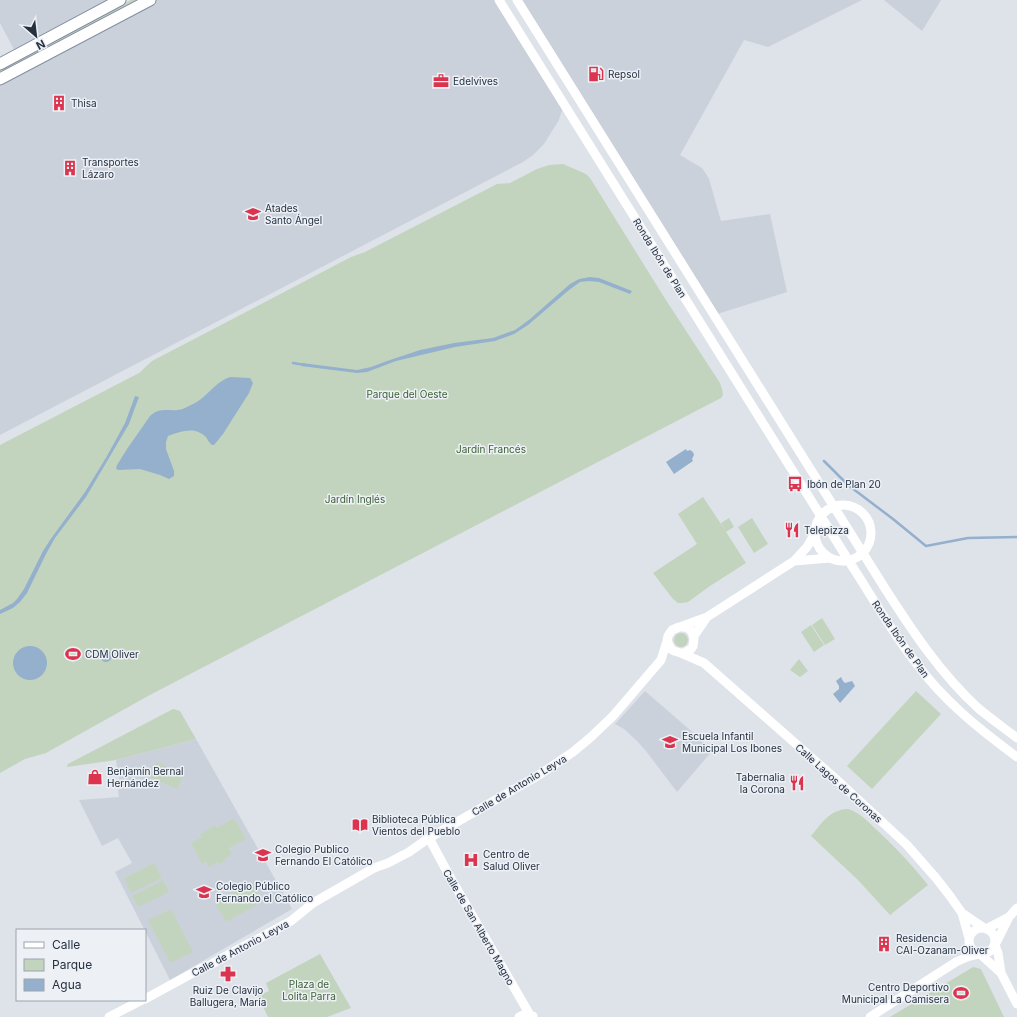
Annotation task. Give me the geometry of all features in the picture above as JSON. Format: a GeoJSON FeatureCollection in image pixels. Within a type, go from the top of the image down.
{"type":"FeatureCollection","features":[{"type":"Feature","properties":{"kind":"highway"},"geometry":{"type":"LineString","coordinates":[[0,64],[120,0]]}},
{"type":"Feature","properties":{"kind":"highway"},"geometry":{"type":"LineString","coordinates":[[0,79],[150,0]]}},
{"type":"Feature","properties":{"kind":"street","name":"Ronda Ibón de Plan"},"geometry":{"type":"LineString","coordinates":[[499,0],[906,650],[916,664],[954,706],[972,723],[1017,757]]}},
{"type":"Feature","properties":{"kind":"street","name":"Ronda Ibón de Plan"},"geometry":{"type":"LineString","coordinates":[[517,0],[903,616],[929,654],[963,692],[978,708],[1017,738]]}},
{"type":"Feature","properties":{"kind":"street"},"geometry":{"type":"LineString","coordinates":[[707,617],[694,639],[691,649],[684,653],[679,653],[670,649],[667,641],[669,633],[675,628],[707,617],[794,561],[807,548],[815,532],[817,523],[827,510],[842,506],[859,510],[867,519],[870,526],[870,539],[868,546],[863,553],[849,561],[836,561],[823,553],[818,547],[815,532]]}},
{"type":"Feature","properties":{"kind":"street"},"geometry":{"type":"LineString","coordinates":[[794,561],[830,558]]}},
{"type":"Feature","properties":{"kind":"street"},"geometry":{"type":"LineString","coordinates":[[680,627],[689,629],[694,639]]}},
{"type":"Feature","properties":{"kind":"street","name":"Calle Lagos de Coronas"},"geometry":{"type":"LineString","coordinates":[[694,639],[704,663]]}},
{"type":"Feature","properties":{"kind":"street","name":"Calle de Antonio Leyva"},"geometry":{"type":"LineString","coordinates":[[146,998],[291,921],[313,903],[374,868],[403,856],[429,838],[539,774],[573,752],[613,716],[661,660],[667,641]]}},
{"type":"Feature","properties":{"kind":"street","name":"Calle Lagos de Coronas"},"geometry":{"type":"LineString","coordinates":[[679,653],[704,663],[907,845],[936,878],[962,913],[969,938]]}},
{"type":"Feature","properties":{"kind":"street","name":"Calle de Antonio Leyva"},"geometry":{"type":"LineString","coordinates":[[661,660],[679,653]]}},
{"type":"Feature","properties":{"kind":"street","name":"Calle de San Alberto Magno"},"geometry":{"type":"LineString","coordinates":[[429,838],[450,877],[532,1016]]}},
{"type":"Feature","properties":{"kind":"street"},"geometry":{"type":"LineString","coordinates":[[870,1017],[956,962],[967,957],[988,953],[991,951],[1009,917],[1017,908]]}},
{"type":"Feature","properties":{"kind":"street","name":"Calle Lagos de Coronas"},"geometry":{"type":"LineString","coordinates":[[962,913],[985,928]]}},
{"type":"Feature","properties":{"kind":"street"},"geometry":{"type":"LineString","coordinates":[[1001,973],[979,954],[972,950],[969,943],[969,938],[974,931],[985,928],[1009,917]]}},
{"type":"Feature","properties":{"kind":"street"},"geometry":{"type":"LineString","coordinates":[[985,928],[994,936],[1001,973],[1017,1004]]}},
{"type":"Feature","properties":{"kind":"street","name":"Calle de Antonio Leyva"},"geometry":{"type":"LineString","coordinates":[[109,1017],[140,1001]]}},
{"type":"Feature","properties":{"kind":"street"},"geometry":{"type":"LineString","coordinates":[[519,1017],[525,1014],[532,1016]]}},
{"type":"Feature","properties":{"kind":"shaded area"},"geometry":{"type":"Polygon","coordinates":[[[0,0],[113,0],[122,15],[150,0],[499,0],[565,106],[559,120],[544,144],[523,162],[0,435],[0,74],[21,63],[0,23],[0,0]]]}},
{"type":"Feature","properties":{"kind":"shaded area"},"geometry":{"type":"Polygon","coordinates":[[[517,0],[862,0],[768,47],[744,40],[680,155],[702,168],[706,174],[709,179],[721,221],[770,214],[787,292],[714,315],[517,0]]]}},
{"type":"Feature","properties":{"kind":"shaded area"},"geometry":{"type":"Polygon","coordinates":[[[884,0],[941,0],[922,31],[884,0]]]}},
{"type":"Feature","properties":{"kind":"shaded area","name":"Escuela Infantil Municipal Los Ibones"},"geometry":{"type":"Polygon","coordinates":[[[645,691],[713,750],[677,792],[637,741],[624,729],[615,724],[645,691]]]}},
{"type":"Feature","properties":{"kind":"shaded area","name":"Colegio Público Fernando el Católico"},"geometry":{"type":"Polygon","coordinates":[[[196,739],[292,909],[170,980],[146,933],[146,929],[144,929],[115,872],[132,863],[118,838],[102,846],[79,800],[119,797],[118,790],[121,789],[116,760],[196,739]]]}},
{"type":"Feature","properties":{"kind":"green space"},"geometry":{"type":"Polygon","coordinates":[[[131,0],[137,0],[0,73],[0,70],[131,0]]]}},
{"type":"Feature","properties":{"kind":"green space","name":"Parque del Oeste"},"geometry":{"type":"Polygon","coordinates":[[[563,164],[586,174],[590,178],[664,297],[720,383],[723,395],[721,398],[148,696],[46,753],[25,759],[0,773],[0,445],[139,373],[152,361],[351,257],[365,252],[497,184],[510,183],[537,169],[549,165],[563,164]]]}},
{"type":"Feature","properties":{"kind":"green space"},"geometry":{"type":"Polygon","coordinates":[[[703,497],[725,530],[721,523],[729,518],[734,527],[726,532],[746,563],[688,602],[678,603],[673,599],[653,573],[697,544],[678,514],[703,497]]]}},
{"type":"Feature","properties":{"kind":"green space"},"geometry":{"type":"Polygon","coordinates":[[[752,518],[768,544],[754,553],[738,527],[752,518]]]}},
{"type":"Feature","properties":{"kind":"green space"},"geometry":{"type":"Polygon","coordinates":[[[822,618],[835,639],[825,645],[812,625],[822,618]]]}},
{"type":"Feature","properties":{"kind":"green space"},"geometry":{"type":"Polygon","coordinates":[[[811,625],[824,645],[814,652],[801,632],[811,625]]]}},
{"type":"Feature","properties":{"kind":"green space"},"geometry":{"type":"Polygon","coordinates":[[[678,633],[684,633],[688,637],[688,643],[684,647],[678,647],[674,643],[674,637],[678,633]]]}},
{"type":"Feature","properties":{"kind":"green space"},"geometry":{"type":"Polygon","coordinates":[[[799,659],[808,671],[800,677],[790,670],[799,659]]]}},
{"type":"Feature","properties":{"kind":"green space"},"geometry":{"type":"Polygon","coordinates":[[[916,691],[941,714],[872,789],[847,766],[916,691]]]}},
{"type":"Feature","properties":{"kind":"green space"},"geometry":{"type":"Polygon","coordinates":[[[173,709],[180,711],[196,739],[116,760],[67,767],[68,764],[173,709]]]}},
{"type":"Feature","properties":{"kind":"green space"},"geometry":{"type":"Polygon","coordinates":[[[156,762],[184,774],[177,789],[150,777],[156,762]]]}},
{"type":"Feature","properties":{"kind":"green space"},"geometry":{"type":"Polygon","coordinates":[[[848,809],[861,816],[878,831],[904,857],[928,885],[890,915],[858,880],[811,836],[831,814],[848,809]]]}},
{"type":"Feature","properties":{"kind":"green space"},"geometry":{"type":"Polygon","coordinates":[[[234,818],[246,839],[229,848],[232,854],[224,859],[225,861],[220,864],[218,862],[209,867],[206,862],[202,864],[191,843],[202,837],[200,834],[215,825],[217,828],[234,818]]]}},
{"type":"Feature","properties":{"kind":"green space"},"geometry":{"type":"Polygon","coordinates":[[[154,863],[162,878],[131,893],[124,878],[154,863]]]}},
{"type":"Feature","properties":{"kind":"green space"},"geometry":{"type":"Polygon","coordinates":[[[163,880],[169,892],[138,907],[132,896],[163,880]]]}},
{"type":"Feature","properties":{"kind":"green space"},"geometry":{"type":"Polygon","coordinates":[[[252,882],[262,902],[226,922],[215,903],[252,882]]]}},
{"type":"Feature","properties":{"kind":"green space"},"geometry":{"type":"Polygon","coordinates":[[[171,909],[193,952],[170,963],[148,920],[171,909]]]}},
{"type":"Feature","properties":{"kind":"green space","name":"Plaza de Lolita Parra"},"geometry":{"type":"Polygon","coordinates":[[[320,954],[351,1008],[327,1017],[268,1017],[258,996],[269,991],[266,983],[320,954]]]}},
{"type":"Feature","properties":{"kind":"green space","name":"Centro Deportivo Municipal La Camisera"},"geometry":{"type":"Polygon","coordinates":[[[973,967],[981,969],[1004,1017],[890,1017],[973,967]]]}},
{"type":"Feature","properties":{"kind":"water"},"geometry":{"type":"Polygon","coordinates":[[[590,277],[599,278],[632,291],[630,294],[599,282],[580,282],[528,325],[514,334],[495,341],[455,347],[396,361],[367,372],[357,373],[301,366],[302,363],[357,370],[371,367],[420,350],[454,343],[493,338],[515,330],[570,284],[579,279],[590,277]]]}},
{"type":"Feature","properties":{"kind":"water"},"geometry":{"type":"Polygon","coordinates":[[[230,377],[250,378],[253,383],[249,393],[223,434],[214,445],[212,445],[202,434],[188,430],[168,436],[166,449],[174,471],[174,476],[169,479],[140,469],[116,469],[127,449],[150,416],[163,410],[180,410],[185,408],[199,400],[218,384],[230,377]]]}},
{"type":"Feature","properties":{"kind":"water"},"geometry":{"type":"Polygon","coordinates":[[[135,396],[139,397],[129,424],[86,497],[55,538],[27,593],[13,608],[0,614],[0,610],[13,603],[24,589],[43,551],[85,492],[125,423],[135,396]]]}},
{"type":"Feature","properties":{"kind":"water"},"geometry":{"type":"Polygon","coordinates":[[[686,449],[687,451],[690,450],[693,452],[693,461],[674,474],[666,462],[686,449]]]}},
{"type":"Feature","properties":{"kind":"water"},"geometry":{"type":"Polygon","coordinates":[[[27,646],[33,646],[37,647],[44,653],[47,663],[46,670],[40,677],[33,680],[27,680],[23,679],[16,673],[13,666],[13,660],[14,656],[20,649],[27,646]]]}},
{"type":"Feature","properties":{"kind":"water"},"geometry":{"type":"Polygon","coordinates":[[[104,650],[108,650],[112,656],[108,662],[104,662],[100,658],[100,654],[104,650]]]}},
{"type":"Feature","properties":{"kind":"water"},"geometry":{"type":"Polygon","coordinates":[[[841,677],[845,683],[852,681],[855,686],[840,703],[833,694],[839,689],[836,681],[841,677]]]}},
{"type":"Feature","properties":{"kind":"waterway"},"geometry":{"type":"LineString","coordinates":[[293,363],[305,365]]}},
{"type":"Feature","properties":{"kind":"waterway"},"geometry":{"type":"LineString","coordinates":[[824,461],[848,485],[926,546],[968,538],[1017,537]]}},
{"type":"Feature","properties":{"kind":"place","name":"Repsol"},"geometry":{"type":"Point","coordinates":[596,74]}},
{"type":"Feature","properties":{"kind":"place","name":"Edelvives"},"geometry":{"type":"Point","coordinates":[441,81]}},
{"type":"Feature","properties":{"kind":"place","name":"Thisa"},"geometry":{"type":"Point","coordinates":[59,103]}},
{"type":"Feature","properties":{"kind":"place","name":"Transportes Lázaro"},"geometry":{"type":"Point","coordinates":[70,168]}},
{"type":"Feature","properties":{"kind":"place","name":"Atades Santo Ángel"},"geometry":{"type":"Point","coordinates":[253,214]}},
{"type":"Feature","properties":{"kind":"place","name":"Ibón de Plan 20"},"geometry":{"type":"Point","coordinates":[795,484]}},
{"type":"Feature","properties":{"kind":"place","name":"Telepizza"},"geometry":{"type":"Point","coordinates":[792,530]}},
{"type":"Feature","properties":{"kind":"place","name":"CDM Oliver"},"geometry":{"type":"Point","coordinates":[73,654]}},
{"type":"Feature","properties":{"kind":"place","name":"Escuela Infantil Municipal Los Ibones"},"geometry":{"type":"Point","coordinates":[670,742]}},
{"type":"Feature","properties":{"kind":"place","name":"Benjamín Bernal Hernández"},"geometry":{"type":"Point","coordinates":[95,777]}},
{"type":"Feature","properties":{"kind":"place","name":"Tabernalia la Corona"},"geometry":{"type":"Point","coordinates":[797,783]}},
{"type":"Feature","properties":{"kind":"place","name":"Biblioteca Pública Vientos del Pueblo"},"geometry":{"type":"Point","coordinates":[360,825]}},
{"type":"Feature","properties":{"kind":"place","name":"Colegio Publico Fernando El Católico"},"geometry":{"type":"Point","coordinates":[263,855]}},
{"type":"Feature","properties":{"kind":"place","name":"Centro de Salud Oliver"},"geometry":{"type":"Point","coordinates":[471,860]}},
{"type":"Feature","properties":{"kind":"place","name":"Colegio Público Fernando el Católico"},"geometry":{"type":"Point","coordinates":[204,892]}},
{"type":"Feature","properties":{"kind":"place","name":"Residencia CAI-Ozanam-Oliver"},"geometry":{"type":"Point","coordinates":[884,944]}},
{"type":"Feature","properties":{"kind":"place","name":"Ruiz De Clavijo Ballugera, María"},"geometry":{"type":"Point","coordinates":[228,974]}},
{"type":"Feature","properties":{"kind":"place","name":"Centro Deportivo Municipal La Camisera"},"geometry":{"type":"Point","coordinates":[961,993]}},
{"type":"Feature","properties":{"kind":"park label","name":"Jardín Francés"},"geometry":{"type":"Point","coordinates":[491,449]}},
{"type":"Feature","properties":{"kind":"park label","name":"Jardín Inglés"},"geometry":{"type":"Point","coordinates":[355,499]}}]}
